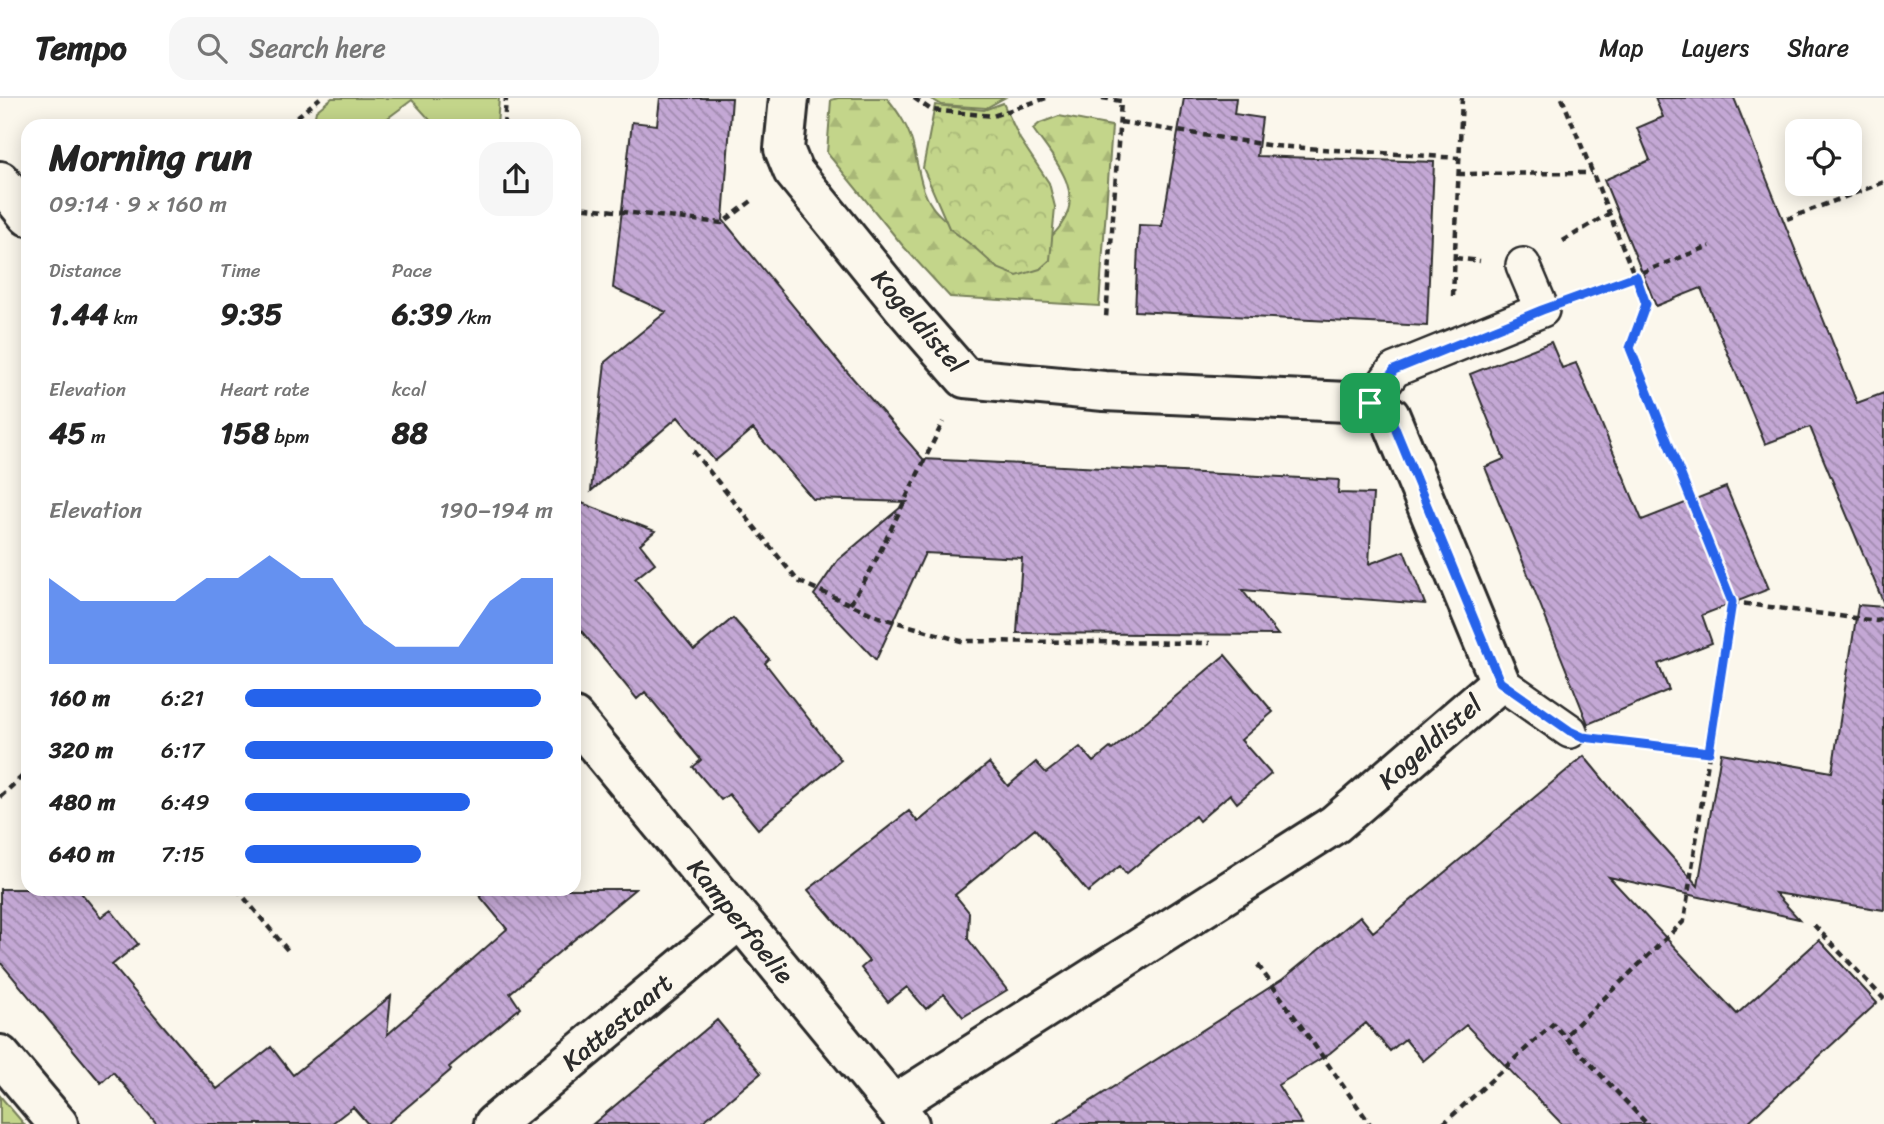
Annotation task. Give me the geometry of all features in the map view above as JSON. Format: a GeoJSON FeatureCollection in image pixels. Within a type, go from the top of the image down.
{"type":"FeatureCollection","features":[{"type":"Feature","properties":{"kind":"street","name":"Kogeldistel"},"geometry":{"type":"LineString","coordinates":[[789,98],[784,149],[793,171],[904,308],[965,378],[1104,391],[1370,403],[1390,416],[1500,682],[1335,824],[901,1115]]}},
{"type":"Feature","properties":{"kind":"street","name":"Kamperfoelie"},"geometry":{"type":"LineString","coordinates":[[581,727],[901,1115]]}},
{"type":"Feature","properties":{"kind":"street","name":"Kattestaart"},"geometry":{"type":"LineString","coordinates":[[494,1124],[740,920]]}},
{"type":"Feature","properties":{"kind":"street"},"geometry":{"type":"LineString","coordinates":[[0,1055],[58,1124]]}},
{"type":"Feature","properties":{"kind":"lane"},"geometry":{"type":"LineString","coordinates":[[1370,403],[1394,370],[1542,310],[1523,265]]}},
{"type":"Feature","properties":{"kind":"lane"},"geometry":{"type":"LineString","coordinates":[[1500,682],[1570,731]]}},
{"type":"Feature","properties":{"kind":"path"},"geometry":{"type":"LineString","coordinates":[[294,119],[320,98]]}},
{"type":"Feature","properties":{"kind":"path"},"geometry":{"type":"LineString","coordinates":[[504,119],[506,98]]}},
{"type":"Feature","properties":{"kind":"path"},"geometry":{"type":"LineString","coordinates":[[914,98],[931,110],[993,116],[1046,98]]}},
{"type":"Feature","properties":{"kind":"path"},"geometry":{"type":"LineString","coordinates":[[1102,98],[1121,101],[1106,318]]}},
{"type":"Feature","properties":{"kind":"path"},"geometry":{"type":"LineString","coordinates":[[1451,348],[1462,98]]}},
{"type":"Feature","properties":{"kind":"path"},"geometry":{"type":"LineString","coordinates":[[1562,98],[1646,304],[1630,348],[1732,602],[1684,921],[1565,1036]]}},
{"type":"Feature","properties":{"kind":"path"},"geometry":{"type":"LineString","coordinates":[[1120,122],[1274,146],[1459,158]]}},
{"type":"Feature","properties":{"kind":"path"},"geometry":{"type":"LineString","coordinates":[[581,207],[722,223],[793,171]]}},
{"type":"Feature","properties":{"kind":"path"},"geometry":{"type":"LineString","coordinates":[[1458,174],[1592,173]]}},
{"type":"Feature","properties":{"kind":"path"},"geometry":{"type":"LineString","coordinates":[[1787,219],[1884,182]]}},
{"type":"Feature","properties":{"kind":"path"},"geometry":{"type":"LineString","coordinates":[[1542,310],[1710,246]]}},
{"type":"Feature","properties":{"kind":"path"},"geometry":{"type":"LineString","coordinates":[[850,604],[872,569],[965,378]]}},
{"type":"Feature","properties":{"kind":"path"},"geometry":{"type":"LineString","coordinates":[[693,451],[798,581],[879,617],[961,641],[1210,643]]}},
{"type":"Feature","properties":{"kind":"path"},"geometry":{"type":"LineString","coordinates":[[1732,602],[1877,621],[1884,618]]}},
{"type":"Feature","properties":{"kind":"path"},"geometry":{"type":"LineString","coordinates":[[1570,731],[1583,737],[1709,752]]}},
{"type":"Feature","properties":{"kind":"path"},"geometry":{"type":"LineString","coordinates":[[0,797],[21,778]]}},
{"type":"Feature","properties":{"kind":"path"},"geometry":{"type":"LineString","coordinates":[[243,896],[289,952]]}},
{"type":"Feature","properties":{"kind":"path"},"geometry":{"type":"LineString","coordinates":[[1814,925],[1884,999]]}},
{"type":"Feature","properties":{"kind":"path"},"geometry":{"type":"LineString","coordinates":[[1258,965],[1370,1124]]}},
{"type":"Feature","properties":{"kind":"path"},"geometry":{"type":"LineString","coordinates":[[1443,1124],[1553,1024],[1647,1124]]}},
{"type":"Feature","properties":{"kind":"green space"},"geometry":{"type":"Polygon","coordinates":[[[332,98],[499,98],[498,119],[429,119],[412,100],[386,119],[314,119],[316,111],[332,98]]]}},
{"type":"Feature","properties":{"kind":"green space"},"geometry":{"type":"Polygon","coordinates":[[[887,98],[907,129],[922,186],[932,206],[984,253],[1039,249],[1059,228],[1068,212],[1070,200],[1064,175],[1033,129],[1040,123],[1059,116],[1112,126],[1099,306],[950,297],[903,246],[827,153],[831,100],[887,98]]]}},
{"type":"Feature","properties":{"kind":"green space"},"geometry":{"type":"Polygon","coordinates":[[[930,98],[1004,98],[986,108],[942,105],[930,98]]]}},
{"type":"Feature","properties":{"kind":"green space"},"geometry":{"type":"Polygon","coordinates":[[[1003,103],[1020,139],[1049,183],[1055,207],[1050,260],[1040,269],[1017,276],[997,268],[949,228],[923,168],[935,105],[984,110],[1003,103]]]}},
{"type":"Feature","properties":{"kind":"green space"},"geometry":{"type":"Polygon","coordinates":[[[0,1096],[24,1124],[0,1124],[0,1096]]]}},
{"type":"Feature","properties":{"kind":"building"},"geometry":{"type":"Polygon","coordinates":[[[660,98],[732,98],[723,220],[843,367],[923,459],[1339,480],[1338,493],[1373,494],[1369,564],[1404,551],[1425,604],[1242,590],[1278,635],[1017,633],[1022,558],[925,553],[876,660],[814,595],[838,560],[907,502],[813,499],[753,429],[715,461],[678,417],[591,491],[605,362],[666,312],[613,288],[632,122],[657,125],[660,98]]]}},
{"type":"Feature","properties":{"kind":"building"},"geometry":{"type":"Polygon","coordinates":[[[1184,98],[1236,98],[1234,114],[1262,118],[1257,156],[1434,162],[1427,326],[1135,311],[1139,225],[1162,226],[1184,98]]]}},
{"type":"Feature","properties":{"kind":"building"},"geometry":{"type":"Polygon","coordinates":[[[1655,98],[1734,98],[1857,403],[1884,393],[1884,604],[1810,427],[1765,444],[1701,288],[1656,306],[1604,180],[1650,160],[1637,128],[1663,117],[1655,98]]]}},
{"type":"Feature","properties":{"kind":"building"},"geometry":{"type":"Polygon","coordinates":[[[1551,342],[1562,368],[1576,363],[1642,520],[1726,487],[1769,589],[1702,615],[1712,643],[1658,664],[1669,690],[1588,724],[1485,467],[1504,459],[1470,374],[1551,342]]]}},
{"type":"Feature","properties":{"kind":"building"},"geometry":{"type":"Polygon","coordinates":[[[581,503],[655,531],[640,544],[655,563],[635,579],[694,650],[733,618],[769,659],[765,663],[841,760],[758,829],[729,794],[721,800],[693,767],[701,760],[645,692],[637,699],[581,631],[581,503]]]}},
{"type":"Feature","properties":{"kind":"building"},"geometry":{"type":"Polygon","coordinates":[[[1858,605],[1884,607],[1884,910],[1775,893],[1799,919],[1609,877],[1737,1014],[1819,940],[1877,1003],[1746,1124],[1562,1124],[1466,1025],[1423,1061],[1405,1039],[1390,1051],[1366,1023],[1330,1053],[1278,1085],[1302,1124],[1055,1124],[1283,979],[1360,916],[1373,932],[1584,756],[1698,886],[1721,753],[1832,772],[1858,605]]]}},
{"type":"Feature","properties":{"kind":"building"},"geometry":{"type":"Polygon","coordinates":[[[1225,655],[1273,712],[1241,740],[1271,774],[1237,803],[1230,794],[1199,821],[1195,816],[1126,874],[1120,866],[1088,892],[1035,829],[955,895],[969,912],[968,939],[1007,990],[963,1017],[944,994],[926,1009],[907,987],[888,1002],[861,968],[869,961],[808,890],[909,811],[918,822],[989,763],[1008,786],[1036,762],[1046,773],[1080,747],[1093,762],[1110,748],[1112,750],[1225,655]]]}},
{"type":"Feature","properties":{"kind":"building"},"geometry":{"type":"Polygon","coordinates":[[[0,889],[21,889],[21,896],[84,896],[101,917],[111,910],[138,944],[112,965],[217,1089],[271,1047],[293,1075],[391,996],[387,1035],[507,929],[480,896],[581,896],[581,889],[635,889],[510,993],[520,1008],[449,1067],[451,1070],[387,1124],[368,1124],[353,1107],[331,1124],[157,1124],[113,1072],[101,1083],[0,962],[0,889]]]}},
{"type":"Feature","properties":{"kind":"building"},"geometry":{"type":"Polygon","coordinates":[[[717,1020],[761,1073],[700,1124],[593,1124],[717,1020]]]}},
{"type":"Feature","properties":{"kind":"route"},"geometry":{"type":"LineString","coordinates":[[1636,276],[1646,304],[1630,348],[1732,602],[1709,752],[1583,737],[1570,731],[1500,682],[1390,416],[1370,403],[1394,370],[1542,310],[1636,276]]}}]}
